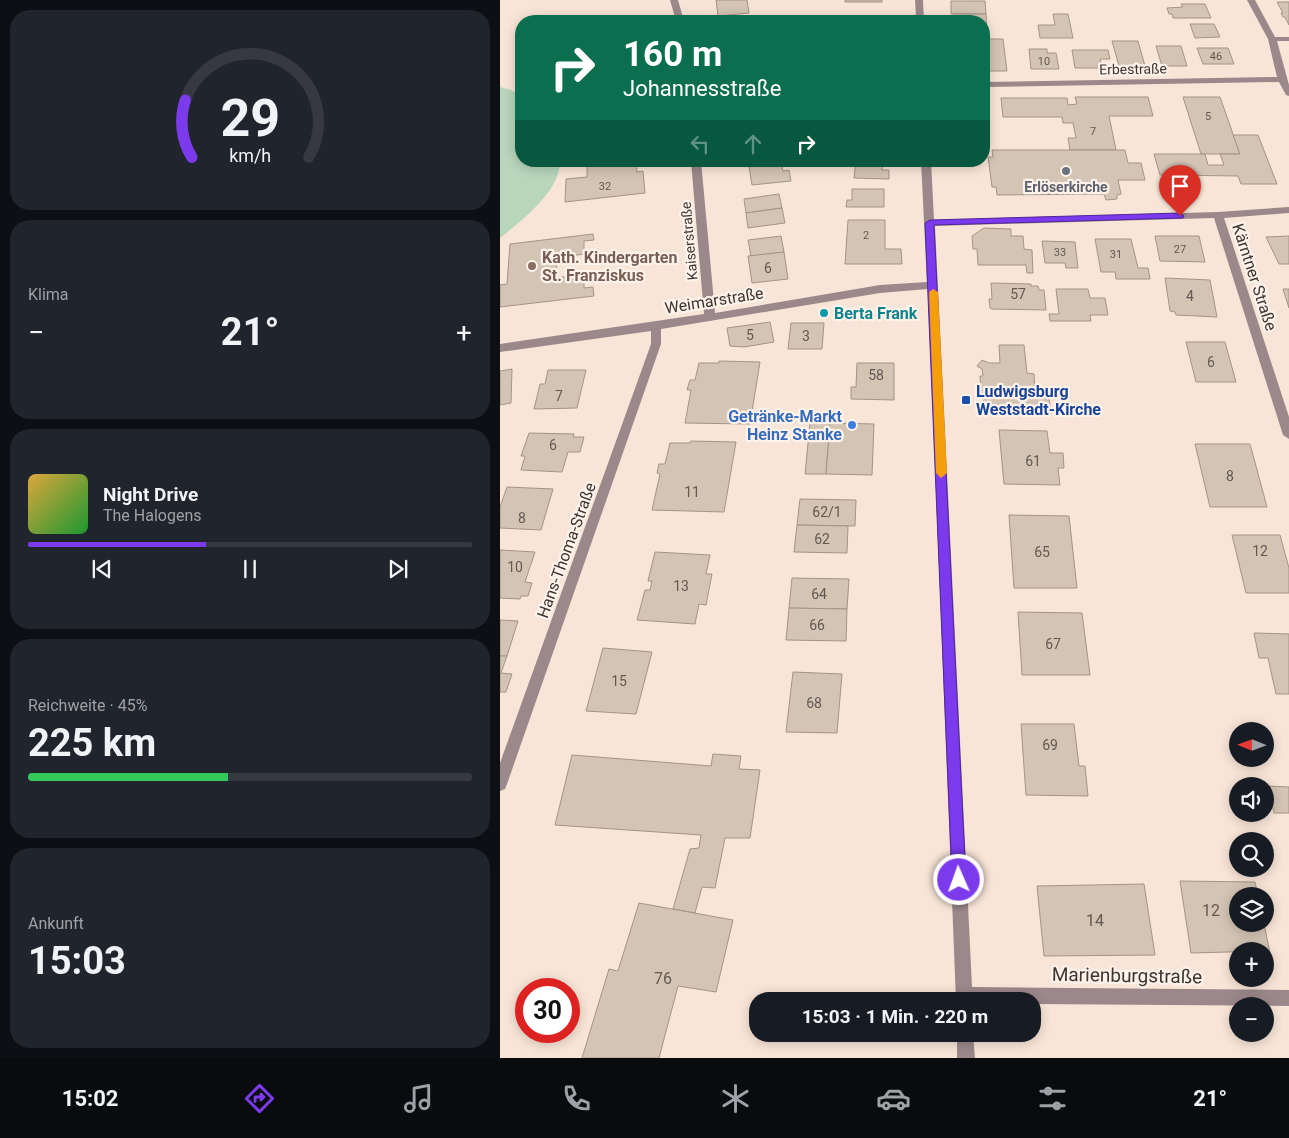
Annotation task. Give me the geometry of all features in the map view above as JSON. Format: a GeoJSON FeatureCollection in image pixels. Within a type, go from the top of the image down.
{"type":"FeatureCollection","features":[{"type":"Feature","properties":{"kind":"street"},"geometry":{"type":"LineString","coordinates":[[674,0],[678,15]]}},
{"type":"Feature","properties":{"kind":"street"},"geometry":{"type":"LineString","coordinates":[[919,0],[920,15]]}},
{"type":"Feature","properties":{"kind":"street"},"geometry":{"type":"LineString","coordinates":[[1251,0],[1272,39],[1282,79],[1289,93]]}},
{"type":"Feature","properties":{"kind":"street"},"geometry":{"type":"LineString","coordinates":[[1272,39],[1289,39]]}},
{"type":"Feature","properties":{"kind":"street","name":"Erbestraße"},"geometry":{"type":"LineString","coordinates":[[990,85],[1282,79]]}},
{"type":"Feature","properties":{"kind":"street","name":"Kaiserstraße"},"geometry":{"type":"LineString","coordinates":[[697,167],[710,318]]}},
{"type":"Feature","properties":{"kind":"street"},"geometry":{"type":"LineString","coordinates":[[926,167],[964,992]]}},
{"type":"Feature","properties":{"kind":"street"},"geometry":{"type":"LineString","coordinates":[[930,223],[1218,215],[1289,210]]}},
{"type":"Feature","properties":{"kind":"street","name":"Kärntner Straße"},"geometry":{"type":"LineString","coordinates":[[1218,215],[1289,435]]}},
{"type":"Feature","properties":{"kind":"street","name":"Weimarstraße"},"geometry":{"type":"LineString","coordinates":[[500,348],[710,318],[880,290],[933,285]]}},
{"type":"Feature","properties":{"kind":"street","name":"Hans-Thoma-Straße"},"geometry":{"type":"LineString","coordinates":[[500,784],[656,344],[656,326]]}},
{"type":"Feature","properties":{"kind":"street","name":"Marienburgstraße"},"geometry":{"type":"LineString","coordinates":[[1041,998],[1289,998]]}},
{"type":"Feature","properties":{"kind":"street"},"geometry":{"type":"LineString","coordinates":[[965,1042],[966,1058]]}},
{"type":"Feature","properties":{"kind":"green space"},"geometry":{"type":"Polygon","coordinates":[[[500,87],[515,92],[515,167],[559,167],[554,184],[547,194],[529,214],[500,238],[500,87]]]}},
{"type":"Feature","properties":{"kind":"building"},"geometry":{"type":"Polygon","coordinates":[[[716,0],[747,0],[749,13],[718,15],[716,0]]]}},
{"type":"Feature","properties":{"kind":"building"},"geometry":{"type":"Polygon","coordinates":[[[845,0],[882,0],[882,2],[845,2],[845,0]]]}},
{"type":"Feature","properties":{"kind":"building"},"geometry":{"type":"Polygon","coordinates":[[[951,1],[985,1],[986,14],[951,14],[951,1]]]}},
{"type":"Feature","properties":{"kind":"building"},"geometry":{"type":"Polygon","coordinates":[[[1277,2],[1289,2],[1289,25],[1285,17],[1283,17],[1277,2]]]}},
{"type":"Feature","properties":{"kind":"building"},"geometry":{"type":"Polygon","coordinates":[[[1181,4],[1205,4],[1211,18],[1173,18],[1167,8],[1183,7],[1181,4]]]}},
{"type":"Feature","properties":{"kind":"building"},"geometry":{"type":"Polygon","coordinates":[[[986,14],[986,15],[954,15],[986,14]]]}},
{"type":"Feature","properties":{"kind":"building"},"geometry":{"type":"Polygon","coordinates":[[[1053,14],[1068,14],[1073,38],[1040,38],[1038,25],[1055,25],[1053,14]]]}},
{"type":"Feature","properties":{"kind":"building"},"geometry":{"type":"Polygon","coordinates":[[[1190,24],[1214,24],[1220,37],[1195,38],[1190,24]]]}},
{"type":"Feature","properties":{"kind":"building"},"geometry":{"type":"Polygon","coordinates":[[[990,39],[1003,39],[1007,71],[990,71],[990,39]]]}},
{"type":"Feature","properties":{"kind":"building"},"geometry":{"type":"Polygon","coordinates":[[[1112,41],[1138,41],[1145,66],[1119,66],[1112,41]]]}},
{"type":"Feature","properties":{"kind":"building"},"geometry":{"type":"Polygon","coordinates":[[[1156,46],[1181,46],[1187,66],[1162,66],[1156,46]]]}},
{"type":"Feature","properties":{"kind":"building"},"geometry":{"type":"Polygon","coordinates":[[[1197,48],[1228,48],[1234,64],[1203,64],[1197,48]]]}},
{"type":"Feature","properties":{"kind":"building"},"geometry":{"type":"Polygon","coordinates":[[[1029,49],[1047,49],[1047,53],[1056,53],[1059,69],[1031,69],[1029,49]]]}},
{"type":"Feature","properties":{"kind":"building"},"geometry":{"type":"Polygon","coordinates":[[[1072,50],[1108,50],[1110,59],[1100,59],[1102,68],[1075,68],[1072,50]]]}},
{"type":"Feature","properties":{"kind":"building"},"geometry":{"type":"Polygon","coordinates":[[[1075,97],[1148,97],[1153,116],[1109,116],[1116,150],[1070,150],[1068,138],[1076,138],[1073,123],[1063,123],[1062,117],[1003,117],[1001,98],[1067,98],[1068,105],[1077,104],[1075,97]]]}},
{"type":"Feature","properties":{"kind":"building"},"geometry":{"type":"Polygon","coordinates":[[[1183,97],[1220,97],[1240,154],[1201,154],[1183,97]]]}},
{"type":"Feature","properties":{"kind":"building"},"geometry":{"type":"Polygon","coordinates":[[[1233,135],[1258,135],[1277,184],[1241,184],[1238,176],[1160,175],[1154,154],[1205,154],[1208,165],[1224,165],[1220,154],[1240,154],[1233,135]]]}},
{"type":"Feature","properties":{"kind":"building","name":"Erlöserkirche"},"geometry":{"type":"Polygon","coordinates":[[[992,150],[1125,150],[1128,163],[1141,163],[1145,180],[1118,180],[1121,194],[1117,195],[1117,199],[1106,200],[1104,194],[997,195],[996,187],[992,187],[989,167],[990,157],[993,157],[992,150]]]}},
{"type":"Feature","properties":{"kind":"building"},"geometry":{"type":"Polygon","coordinates":[[[587,167],[637,167],[637,172],[643,171],[645,193],[565,202],[566,179],[587,177],[587,167]]]}},
{"type":"Feature","properties":{"kind":"building"},"geometry":{"type":"Polygon","coordinates":[[[749,167],[782,167],[783,171],[789,170],[791,181],[752,185],[749,167]]]}},
{"type":"Feature","properties":{"kind":"building"},"geometry":{"type":"Polygon","coordinates":[[[855,167],[882,167],[882,170],[889,170],[889,179],[854,178],[855,167]]]}},
{"type":"Feature","properties":{"kind":"building"},"geometry":{"type":"Polygon","coordinates":[[[852,189],[884,189],[884,207],[846,207],[847,200],[852,200],[852,189]]]}},
{"type":"Feature","properties":{"kind":"building"},"geometry":{"type":"Polygon","coordinates":[[[779,194],[782,208],[746,213],[744,199],[779,194]]]}},
{"type":"Feature","properties":{"kind":"building"},"geometry":{"type":"Polygon","coordinates":[[[782,208],[785,223],[748,228],[746,213],[782,208]]]}},
{"type":"Feature","properties":{"kind":"building"},"geometry":{"type":"Polygon","coordinates":[[[848,220],[885,220],[885,249],[901,249],[902,264],[845,264],[848,220]]]}},
{"type":"Feature","properties":{"kind":"building"},"geometry":{"type":"Polygon","coordinates":[[[984,228],[1011,229],[1011,236],[1023,236],[1024,249],[1032,250],[1033,273],[1027,273],[1026,265],[978,265],[977,249],[973,249],[972,236],[984,228]]]}},
{"type":"Feature","properties":{"kind":"building","name":"Kath. Kindergarten St. Franziskus"},"geometry":{"type":"Polygon","coordinates":[[[593,234],[594,240],[584,241],[584,254],[557,258],[556,278],[584,274],[584,288],[593,287],[594,296],[500,307],[500,285],[507,284],[510,244],[593,234]]]}},
{"type":"Feature","properties":{"kind":"building"},"geometry":{"type":"Polygon","coordinates":[[[781,236],[784,252],[751,256],[748,240],[781,236]]]}},
{"type":"Feature","properties":{"kind":"building"},"geometry":{"type":"Polygon","coordinates":[[[1155,236],[1199,236],[1205,262],[1160,261],[1155,236]]]}},
{"type":"Feature","properties":{"kind":"building"},"geometry":{"type":"Polygon","coordinates":[[[1289,236],[1289,264],[1279,264],[1266,237],[1289,236]]]}},
{"type":"Feature","properties":{"kind":"building"},"geometry":{"type":"Polygon","coordinates":[[[1095,239],[1131,239],[1138,268],[1148,268],[1150,279],[1116,279],[1115,272],[1101,272],[1095,239]]]}},
{"type":"Feature","properties":{"kind":"building"},"geometry":{"type":"Polygon","coordinates":[[[1042,241],[1075,242],[1078,268],[1066,268],[1065,263],[1045,263],[1042,241]]]}},
{"type":"Feature","properties":{"kind":"building"},"geometry":{"type":"Polygon","coordinates":[[[784,252],[788,279],[752,283],[748,256],[784,252]]]}},
{"type":"Feature","properties":{"kind":"building"},"geometry":{"type":"Polygon","coordinates":[[[1165,278],[1210,280],[1217,317],[1176,315],[1175,312],[1170,311],[1165,278]]]}},
{"type":"Feature","properties":{"kind":"building"},"geometry":{"type":"Polygon","coordinates":[[[991,283],[1031,284],[1031,286],[1038,286],[1039,290],[1044,290],[1046,310],[992,309],[990,308],[989,299],[992,299],[991,283]]]}},
{"type":"Feature","properties":{"kind":"building"},"geometry":{"type":"Polygon","coordinates":[[[1056,289],[1088,289],[1090,298],[1105,298],[1108,315],[1090,315],[1091,321],[1050,321],[1049,314],[1059,314],[1056,289]]]}},
{"type":"Feature","properties":{"kind":"building"},"geometry":{"type":"Polygon","coordinates":[[[1283,289],[1289,289],[1289,308],[1283,289]]]}},
{"type":"Feature","properties":{"kind":"building"},"geometry":{"type":"Polygon","coordinates":[[[770,322],[774,342],[744,347],[730,346],[727,328],[770,322]]]}},
{"type":"Feature","properties":{"kind":"building"},"geometry":{"type":"Polygon","coordinates":[[[791,323],[824,323],[822,349],[788,349],[791,323]]]}},
{"type":"Feature","properties":{"kind":"building"},"geometry":{"type":"Polygon","coordinates":[[[1186,342],[1225,342],[1236,382],[1196,382],[1186,342]]]}},
{"type":"Feature","properties":{"kind":"building"},"geometry":{"type":"Polygon","coordinates":[[[999,345],[1024,345],[1027,373],[1034,374],[1035,391],[1054,391],[1054,398],[1049,398],[1051,414],[1032,414],[1032,405],[993,405],[989,409],[981,404],[984,400],[984,393],[981,393],[980,376],[983,376],[982,369],[977,366],[982,360],[989,363],[1000,363],[999,345]]]}},
{"type":"Feature","properties":{"kind":"building"},"geometry":{"type":"Polygon","coordinates":[[[719,361],[760,362],[750,424],[685,423],[691,390],[687,390],[690,380],[695,380],[699,363],[719,363],[719,361]]]}},
{"type":"Feature","properties":{"kind":"building"},"geometry":{"type":"Polygon","coordinates":[[[857,363],[894,363],[894,400],[851,399],[851,387],[856,387],[857,363]]]}},
{"type":"Feature","properties":{"kind":"building"},"geometry":{"type":"Polygon","coordinates":[[[512,369],[511,403],[500,405],[500,371],[512,369]]]}},
{"type":"Feature","properties":{"kind":"building"},"geometry":{"type":"Polygon","coordinates":[[[548,370],[586,370],[577,408],[534,409],[540,384],[545,384],[548,370]]]}},
{"type":"Feature","properties":{"kind":"building"},"geometry":{"type":"Polygon","coordinates":[[[810,423],[830,423],[826,474],[805,474],[810,423]]]}},
{"type":"Feature","properties":{"kind":"building"},"geometry":{"type":"Polygon","coordinates":[[[830,423],[874,424],[872,475],[826,474],[830,423]]]}},
{"type":"Feature","properties":{"kind":"building"},"geometry":{"type":"Polygon","coordinates":[[[999,430],[1047,431],[1050,453],[1063,453],[1064,468],[1058,468],[1060,485],[1004,484],[999,430]]]}},
{"type":"Feature","properties":{"kind":"building"},"geometry":{"type":"Polygon","coordinates":[[[529,433],[574,434],[573,437],[584,437],[580,452],[568,452],[562,472],[521,470],[525,456],[521,456],[529,433]]]}},
{"type":"Feature","properties":{"kind":"building"},"geometry":{"type":"Polygon","coordinates":[[[691,441],[736,442],[724,512],[652,510],[660,474],[657,473],[659,464],[665,464],[670,443],[690,443],[691,441]]]}},
{"type":"Feature","properties":{"kind":"building"},"geometry":{"type":"Polygon","coordinates":[[[1195,444],[1250,444],[1267,507],[1210,507],[1195,444]]]}},
{"type":"Feature","properties":{"kind":"building"},"geometry":{"type":"Polygon","coordinates":[[[507,487],[553,489],[541,530],[500,528],[500,507],[507,487]]]}},
{"type":"Feature","properties":{"kind":"building"},"geometry":{"type":"Polygon","coordinates":[[[800,499],[856,500],[855,526],[797,525],[800,499]]]}},
{"type":"Feature","properties":{"kind":"building"},"geometry":{"type":"Polygon","coordinates":[[[1009,515],[1069,516],[1077,588],[1014,588],[1009,515]]]}},
{"type":"Feature","properties":{"kind":"building"},"geometry":{"type":"Polygon","coordinates":[[[797,525],[848,526],[847,553],[794,552],[797,525]]]}},
{"type":"Feature","properties":{"kind":"building"},"geometry":{"type":"Polygon","coordinates":[[[1232,535],[1280,535],[1289,568],[1289,593],[1246,593],[1232,535]]]}},
{"type":"Feature","properties":{"kind":"building"},"geometry":{"type":"Polygon","coordinates":[[[500,550],[535,552],[525,582],[532,583],[528,596],[521,596],[520,599],[500,598],[500,550]]]}},
{"type":"Feature","properties":{"kind":"building"},"geometry":{"type":"Polygon","coordinates":[[[655,552],[710,555],[706,574],[712,574],[706,605],[699,604],[695,624],[637,620],[645,590],[650,590],[652,581],[648,581],[655,552]]]}},
{"type":"Feature","properties":{"kind":"building"},"geometry":{"type":"Polygon","coordinates":[[[792,578],[849,579],[847,609],[789,608],[792,578]]]}},
{"type":"Feature","properties":{"kind":"building"},"geometry":{"type":"Polygon","coordinates":[[[789,608],[847,609],[846,641],[786,640],[789,608]]]}},
{"type":"Feature","properties":{"kind":"building"},"geometry":{"type":"Polygon","coordinates":[[[1018,612],[1082,613],[1090,675],[1022,675],[1018,612]]]}},
{"type":"Feature","properties":{"kind":"building"},"geometry":{"type":"Polygon","coordinates":[[[500,620],[518,621],[507,656],[500,656],[500,620]]]}},
{"type":"Feature","properties":{"kind":"building"},"geometry":{"type":"Polygon","coordinates":[[[1254,633],[1289,634],[1289,694],[1276,694],[1268,658],[1259,658],[1254,633]]]}},
{"type":"Feature","properties":{"kind":"building"},"geometry":{"type":"Polygon","coordinates":[[[603,648],[652,652],[636,714],[586,711],[603,648]]]}},
{"type":"Feature","properties":{"kind":"building"},"geometry":{"type":"Polygon","coordinates":[[[500,656],[507,656],[501,673],[512,674],[506,692],[500,692],[500,656]]]}},
{"type":"Feature","properties":{"kind":"building"},"geometry":{"type":"Polygon","coordinates":[[[793,672],[842,674],[837,733],[786,732],[793,672]]]}},
{"type":"Feature","properties":{"kind":"building"},"geometry":{"type":"Polygon","coordinates":[[[1021,724],[1074,724],[1079,766],[1085,766],[1088,796],[1026,795],[1021,724]]]}},
{"type":"Feature","properties":{"kind":"building"},"geometry":{"type":"Polygon","coordinates":[[[713,754],[741,756],[739,769],[760,770],[750,838],[725,838],[715,888],[702,887],[695,913],[673,909],[690,849],[699,848],[701,835],[555,825],[572,755],[711,766],[713,754]]]}},
{"type":"Feature","properties":{"kind":"building"},"geometry":{"type":"Polygon","coordinates":[[[1274,786],[1289,787],[1289,813],[1274,813],[1274,786]]]}},
{"type":"Feature","properties":{"kind":"building"},"geometry":{"type":"Polygon","coordinates":[[[1180,881],[1255,882],[1256,887],[1229,887],[1229,932],[1266,932],[1268,942],[1229,942],[1229,952],[1191,953],[1180,881]]]}},
{"type":"Feature","properties":{"kind":"building"},"geometry":{"type":"Polygon","coordinates":[[[1144,884],[1155,955],[1044,956],[1037,886],[1144,884]]]}},
{"type":"Feature","properties":{"kind":"building"},"geometry":{"type":"Polygon","coordinates":[[[639,903],[733,920],[716,992],[678,986],[659,1058],[582,1058],[609,969],[618,971],[639,903]]]}},
{"type":"Feature","properties":{"kind":"slow traffic"},"geometry":{"type":"LineString","coordinates":[[933,292],[941,473]]}},
{"type":"Feature","properties":{"kind":"place","name":"Erlöserkirche"},"geometry":{"type":"Point","coordinates":[1066,171]}},
{"type":"Feature","properties":{"kind":"place","name":"Kath. Kindergarten St. Franziskus"},"geometry":{"type":"Point","coordinates":[532,266]}},
{"type":"Feature","properties":{"kind":"place","name":"Berta Frank"},"geometry":{"type":"Point","coordinates":[824,313]}},
{"type":"Feature","properties":{"kind":"place","name":"Ludwigsburg Weststadt-Kirche"},"geometry":{"type":"Point","coordinates":[966,400]}},
{"type":"Feature","properties":{"kind":"place","name":"Getränke-Markt Heinz Stanke"},"geometry":{"type":"Point","coordinates":[852,425]}},
{"type":"Feature","properties":{"kind":"route"},"geometry":{"type":"LineString","coordinates":[[959,880],[930,223],[1180,216]]}}]}
